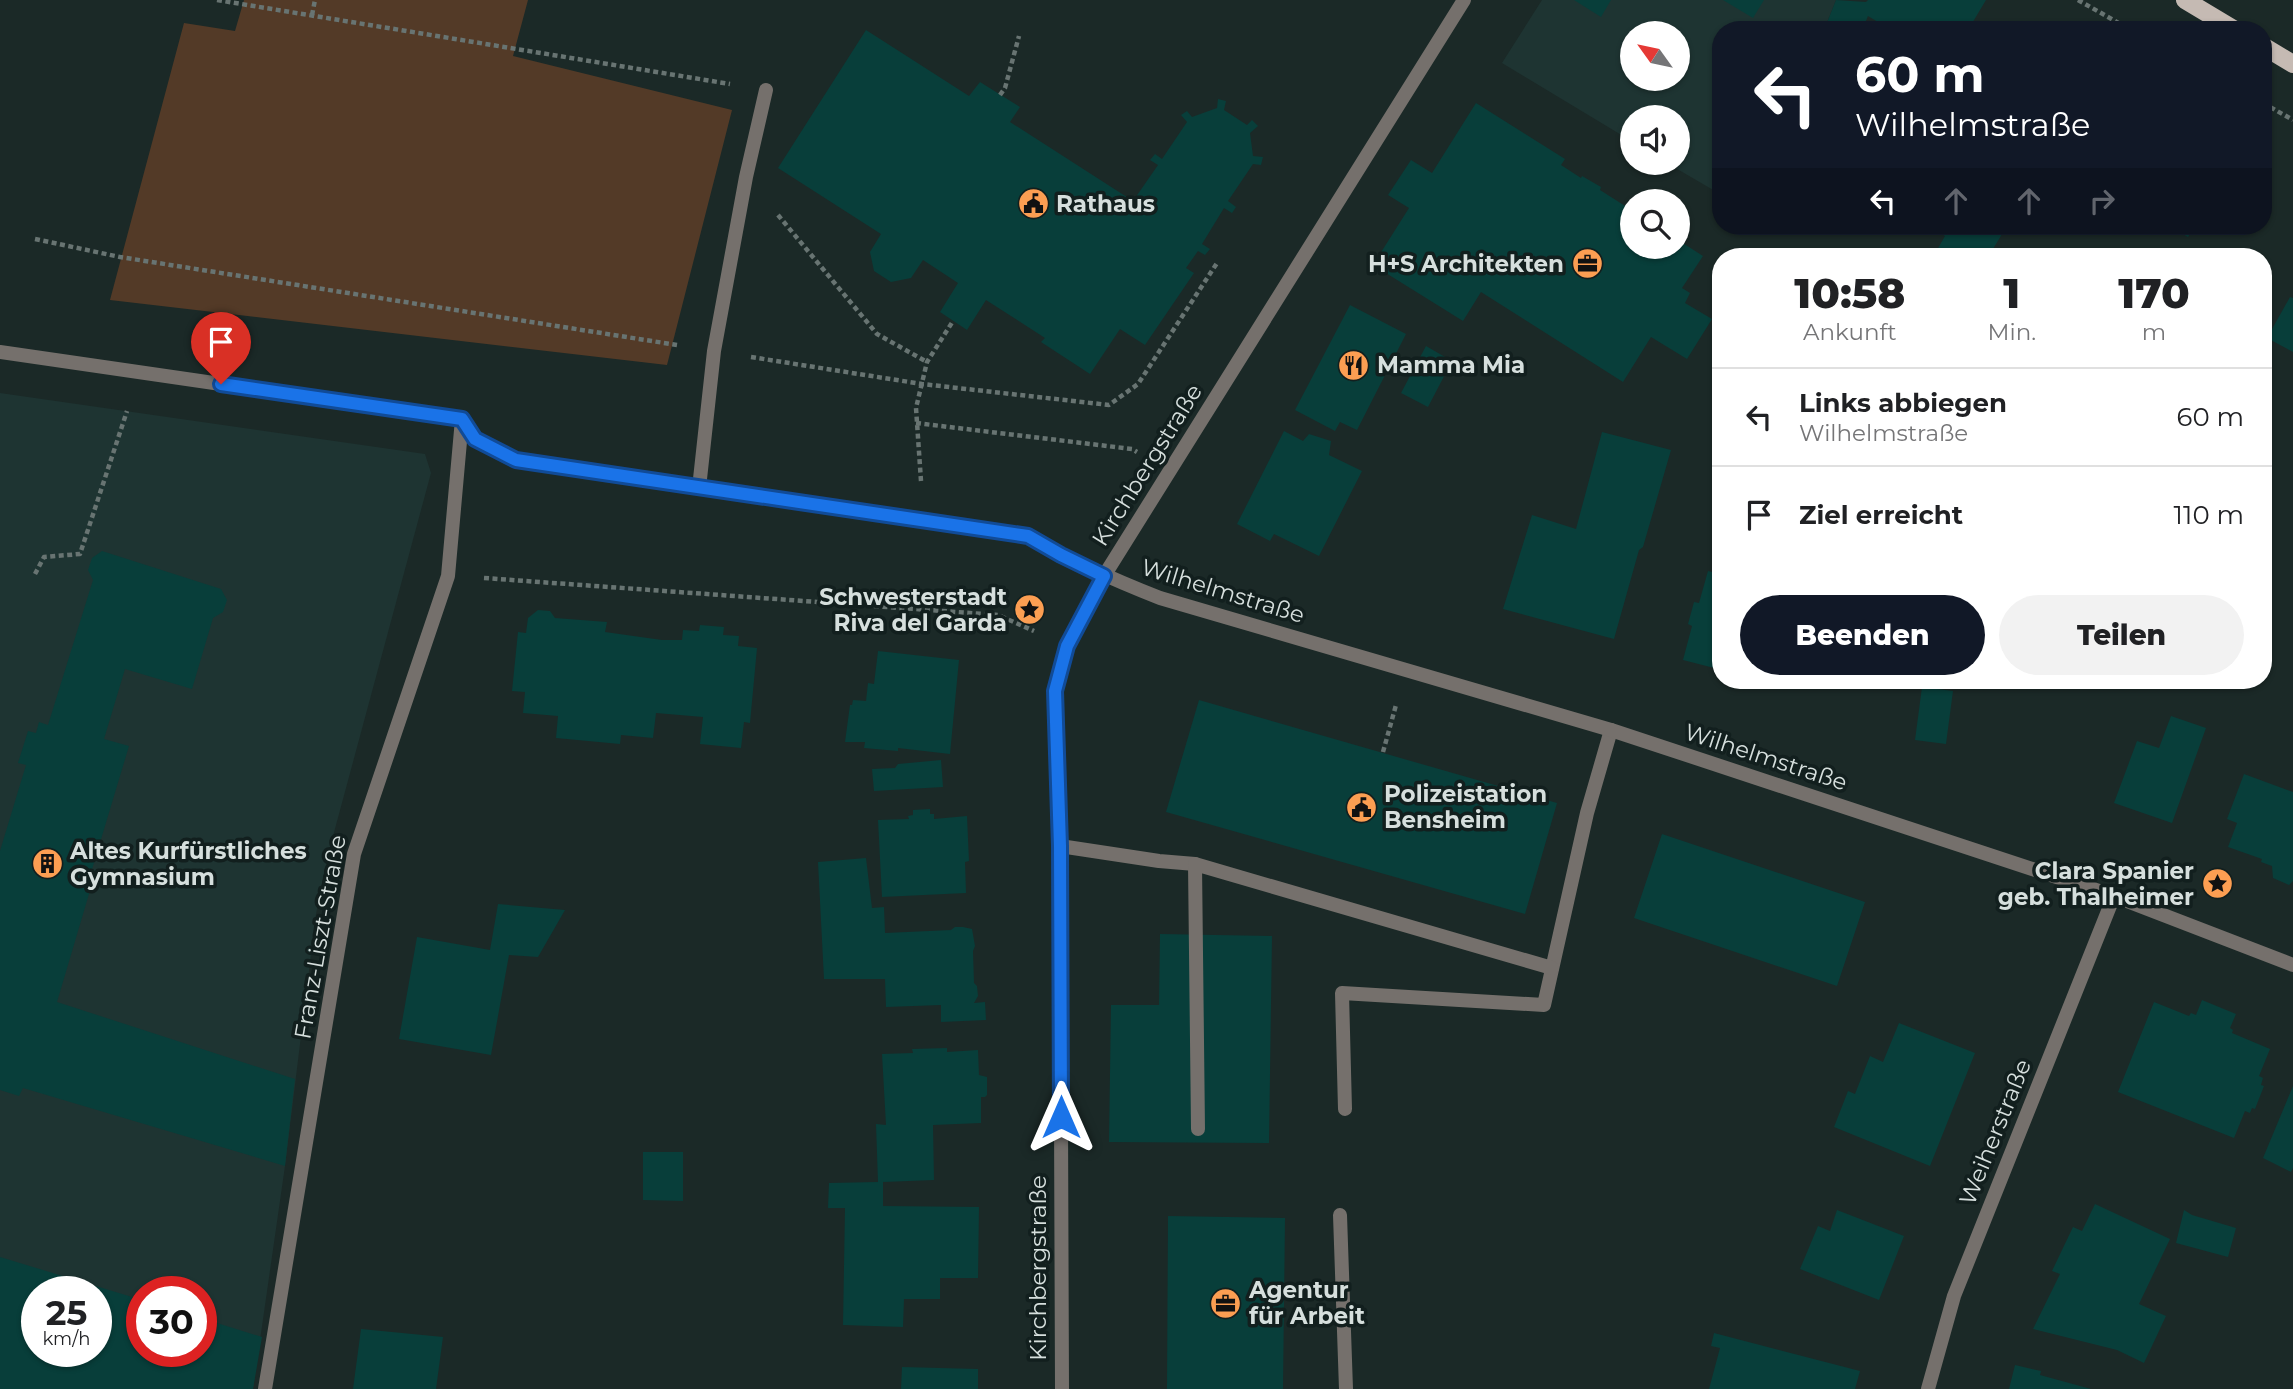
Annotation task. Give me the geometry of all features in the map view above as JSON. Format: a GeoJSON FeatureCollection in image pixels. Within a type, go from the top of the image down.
{"type":"FeatureCollection","features":[{"type":"Feature","properties":{"kind":"main road"},"geometry":{"type":"LineString","coordinates":[[2185,0],[2220,21]]}},
{"type":"Feature","properties":{"kind":"main road"},"geometry":{"type":"LineString","coordinates":[[2272,51],[2293,64]]}},
{"type":"Feature","properties":{"kind":"street","name":"Kirchbergstraße"},"geometry":{"type":"LineString","coordinates":[[1062,1389],[1060,846],[1055,691],[1067,646],[1104,576],[1464,0]]}},
{"type":"Feature","properties":{"kind":"street"},"geometry":{"type":"LineString","coordinates":[[699,488],[714,351],[746,177],[766,90]]}},
{"type":"Feature","properties":{"kind":"street"},"geometry":{"type":"LineString","coordinates":[[0,352],[462,419]]}},
{"type":"Feature","properties":{"kind":"street","name":"Wilhelmstraße"},"geometry":{"type":"LineString","coordinates":[[462,419],[475,439],[516,460],[1028,536],[1104,576],[1160,598],[1611,730],[2113,896],[2293,965]]}},
{"type":"Feature","properties":{"kind":"street","name":"Franz-Liszt-Straße"},"geometry":{"type":"LineString","coordinates":[[265,1389],[355,854],[448,576],[462,419]]}},
{"type":"Feature","properties":{"kind":"street"},"geometry":{"type":"LineString","coordinates":[[1345,1109],[1342,993],[1544,1005],[1587,813],[1611,730]]}},
{"type":"Feature","properties":{"kind":"street"},"geometry":{"type":"LineString","coordinates":[[1060,846],[1195,864],[1552,968]]}},
{"type":"Feature","properties":{"kind":"street"},"geometry":{"type":"LineString","coordinates":[[1195,864],[1198,1129]]}},
{"type":"Feature","properties":{"kind":"street","name":"Weiherstraße"},"geometry":{"type":"LineString","coordinates":[[1928,1389],[1954,1296],[2113,896]]}},
{"type":"Feature","properties":{"kind":"street"},"geometry":{"type":"LineString","coordinates":[[1340,1215],[1346,1389]]}},
{"type":"Feature","properties":{"kind":"path"},"geometry":{"type":"LineString","coordinates":[[218,0],[766,90]]}},
{"type":"Feature","properties":{"kind":"path"},"geometry":{"type":"LineString","coordinates":[[312,15],[315,0]]}},
{"type":"Feature","properties":{"kind":"path"},"geometry":{"type":"LineString","coordinates":[[2078,0],[2115,21]]}},
{"type":"Feature","properties":{"kind":"path"},"geometry":{"type":"LineString","coordinates":[[1000,95],[1005,88],[1019,36]]}},
{"type":"Feature","properties":{"kind":"path"},"geometry":{"type":"LineString","coordinates":[[2272,108],[2293,120]]}},
{"type":"Feature","properties":{"kind":"path"},"geometry":{"type":"LineString","coordinates":[[746,177],[877,334],[927,362]]}},
{"type":"Feature","properties":{"kind":"path"},"geometry":{"type":"LineString","coordinates":[[35,239],[120,257],[922,384],[1109,405],[1138,384],[1217,263]]}},
{"type":"Feature","properties":{"kind":"path"},"geometry":{"type":"LineString","coordinates":[[924,520],[916,423],[927,362],[953,321]]}},
{"type":"Feature","properties":{"kind":"path"},"geometry":{"type":"LineString","coordinates":[[35,574],[44,557],[80,554],[127,411]]}},
{"type":"Feature","properties":{"kind":"path"},"geometry":{"type":"LineString","coordinates":[[916,423],[1132,449],[1171,472]]}},
{"type":"Feature","properties":{"kind":"path"},"geometry":{"type":"LineString","coordinates":[[448,576],[998,615],[1067,646]]}},
{"type":"Feature","properties":{"kind":"path"},"geometry":{"type":"LineString","coordinates":[[1383,752],[1406,670]]}},
{"type":"Feature","properties":{"kind":"shaded area"},"geometry":{"type":"Polygon","coordinates":[[[244,0],[528,0],[513,56],[732,110],[667,365],[110,300],[184,23],[235,31],[244,0]]]}},
{"type":"Feature","properties":{"kind":"shaded area"},"geometry":{"type":"Polygon","coordinates":[[[1542,0],[1836,0],[1828,21],[1712,21],[1712,189],[1688,175],[1690,175],[1690,105],[1620,105],[1620,134],[1502,63],[1542,0]]]}},
{"type":"Feature","properties":{"kind":"shaded area","name":"Altes Kurfürstliches Gymnasium"},"geometry":{"type":"Polygon","coordinates":[[[0,393],[425,454],[431,473],[329,851],[316,914],[285,1166],[253,1389],[0,1389],[0,393]]]}},
{"type":"Feature","properties":{"kind":"building"},"geometry":{"type":"Polygon","coordinates":[[[1574,0],[1611,0],[1601,17],[1574,0]]]}},
{"type":"Feature","properties":{"kind":"building"},"geometry":{"type":"Polygon","coordinates":[[[1723,0],[1764,0],[1753,18],[1723,0]]]}},
{"type":"Feature","properties":{"kind":"building"},"geometry":{"type":"Polygon","coordinates":[[[1836,0],[1986,0],[1973,21],[1876,21],[1868,16],[1866,21],[1828,21],[1836,0]]]}},
{"type":"Feature","properties":{"kind":"building","name":"Rathaus"},"geometry":{"type":"Polygon","coordinates":[[[866,30],[969,96],[980,82],[1020,107],[1010,122],[1133,201],[1158,165],[1150,160],[1155,154],[1162,159],[1187,122],[1181,115],[1187,111],[1192,117],[1217,108],[1218,99],[1226,101],[1224,110],[1247,125],[1252,120],[1258,126],[1250,133],[1253,156],[1263,157],[1261,165],[1253,164],[1228,201],[1236,207],[1232,213],[1224,208],[1202,244],[1210,249],[1205,255],[1198,251],[1186,268],[1194,273],[1145,345],[1120,329],[1090,374],[1041,342],[1045,338],[986,300],[967,330],[940,312],[958,283],[923,260],[911,278],[891,282],[874,271],[870,252],[881,234],[778,168],[866,30]]]}},
{"type":"Feature","properties":{"kind":"building"},"geometry":{"type":"Polygon","coordinates":[[[1476,103],[1565,159],[1561,165],[1601,187],[1600,190],[1620,203],[1620,259],[1690,259],[1690,248],[1703,256],[1682,288],[1690,293],[1685,303],[1712,319],[1687,359],[1651,337],[1623,382],[1481,292],[1463,321],[1373,265],[1409,208],[1388,195],[1411,160],[1432,173],[1476,103]]]}},
{"type":"Feature","properties":{"kind":"building"},"geometry":{"type":"Polygon","coordinates":[[[2001,235],[1994,248],[1938,248],[1945,236],[2001,235]]]}},
{"type":"Feature","properties":{"kind":"building"},"geometry":{"type":"Polygon","coordinates":[[[2290,297],[2293,298],[2293,352],[2272,341],[2272,329],[2290,297]]]}},
{"type":"Feature","properties":{"kind":"building","name":"Mamma Mia"},"geometry":{"type":"Polygon","coordinates":[[[1350,305],[1406,334],[1357,430],[1340,422],[1335,431],[1295,410],[1350,305]]]}},
{"type":"Feature","properties":{"kind":"building"},"geometry":{"type":"Polygon","coordinates":[[[1426,346],[1452,361],[1428,407],[1401,393],[1426,346]]]}},
{"type":"Feature","properties":{"kind":"building"},"geometry":{"type":"Polygon","coordinates":[[[1284,431],[1303,441],[1309,434],[1331,441],[1329,455],[1362,471],[1319,556],[1274,534],[1270,541],[1237,524],[1284,431]]]}},
{"type":"Feature","properties":{"kind":"building"},"geometry":{"type":"Polygon","coordinates":[[[1602,432],[1671,450],[1614,639],[1503,609],[1532,515],[1576,529],[1602,432]]]}},
{"type":"Feature","properties":{"kind":"building","name":"Altes Kurfürstliches Gymnasium"},"geometry":{"type":"Polygon","coordinates":[[[102,551],[221,589],[227,600],[223,612],[213,618],[192,689],[125,669],[104,739],[129,746],[90,876],[94,877],[57,1002],[295,1079],[285,1166],[23,1088],[19,1096],[0,1090],[0,851],[26,765],[18,763],[28,731],[36,733],[39,722],[48,725],[93,580],[88,570],[92,558],[102,551]]]}},
{"type":"Feature","properties":{"kind":"building"},"geometry":{"type":"Polygon","coordinates":[[[1708,571],[1712,572],[1712,667],[1683,660],[1692,626],[1688,624],[1694,602],[1699,603],[1708,571]]]}},
{"type":"Feature","properties":{"kind":"building"},"geometry":{"type":"Polygon","coordinates":[[[538,610],[550,611],[555,618],[607,622],[605,632],[662,640],[682,640],[683,630],[699,631],[700,625],[724,627],[723,635],[739,636],[738,646],[757,648],[750,723],[744,722],[741,748],[700,744],[703,717],[656,713],[653,738],[621,735],[620,744],[556,738],[558,716],[523,713],[525,692],[512,691],[518,632],[526,633],[528,618],[538,610]]]}},
{"type":"Feature","properties":{"kind":"building"},"geometry":{"type":"Polygon","coordinates":[[[878,651],[959,660],[950,754],[898,748],[898,751],[864,748],[865,742],[845,742],[850,705],[853,700],[866,701],[868,683],[874,684],[878,651]]]}},
{"type":"Feature","properties":{"kind":"building"},"geometry":{"type":"Polygon","coordinates":[[[1922,689],[1953,691],[1946,744],[1915,740],[1922,689]]]}},
{"type":"Feature","properties":{"kind":"building","name":"Polizeistation Bensheim"},"geometry":{"type":"Polygon","coordinates":[[[1199,700],[1557,803],[1525,914],[1166,812],[1199,700]]]}},
{"type":"Feature","properties":{"kind":"building"},"geometry":{"type":"Polygon","coordinates":[[[2171,716],[2206,728],[2172,823],[2114,803],[2137,741],[2159,748],[2171,716]]]}},
{"type":"Feature","properties":{"kind":"building"},"geometry":{"type":"Polygon","coordinates":[[[941,760],[943,787],[874,791],[872,769],[941,760]]]}},
{"type":"Feature","properties":{"kind":"building"},"geometry":{"type":"Polygon","coordinates":[[[2244,774],[2293,792],[2293,881],[2289,885],[2273,878],[2272,866],[2261,862],[2262,859],[2228,847],[2237,823],[2227,819],[2244,774]]]}},
{"type":"Feature","properties":{"kind":"building"},"geometry":{"type":"Polygon","coordinates":[[[930,809],[934,819],[967,816],[969,861],[965,862],[966,893],[882,897],[878,820],[909,819],[908,816],[913,815],[913,810],[930,809]]]}},
{"type":"Feature","properties":{"kind":"building"},"geometry":{"type":"Polygon","coordinates":[[[1662,834],[1865,902],[1837,986],[1634,918],[1662,834]]]}},
{"type":"Feature","properties":{"kind":"building"},"geometry":{"type":"Polygon","coordinates":[[[866,858],[872,908],[884,907],[885,933],[951,930],[955,927],[972,929],[975,946],[974,983],[978,996],[974,1003],[985,1002],[986,1020],[941,1022],[941,1005],[886,1007],[885,979],[824,979],[818,862],[866,858]]]}},
{"type":"Feature","properties":{"kind":"building"},"geometry":{"type":"Polygon","coordinates":[[[498,904],[565,910],[538,957],[509,955],[491,1055],[399,1039],[417,937],[490,950],[498,904]]]}},
{"type":"Feature","properties":{"kind":"building"},"geometry":{"type":"Polygon","coordinates":[[[1160,934],[1272,936],[1269,1143],[1109,1142],[1111,1005],[1159,1005],[1160,934]]]}},
{"type":"Feature","properties":{"kind":"building"},"geometry":{"type":"Polygon","coordinates":[[[2202,1000],[2236,1014],[2230,1028],[2232,1033],[2270,1049],[2259,1076],[2263,1078],[2261,1085],[2264,1086],[2255,1109],[2252,1108],[2250,1113],[2245,1111],[2234,1138],[2118,1092],[2154,1002],[2189,1016],[2191,1013],[2196,1015],[2202,1000]]]}},
{"type":"Feature","properties":{"kind":"building"},"geometry":{"type":"Polygon","coordinates":[[[1899,1023],[1975,1053],[1930,1166],[1834,1127],[1848,1091],[1855,1094],[1870,1056],[1883,1062],[1899,1023]]]}},
{"type":"Feature","properties":{"kind":"building"},"geometry":{"type":"Polygon","coordinates":[[[947,1048],[947,1052],[978,1050],[979,1075],[987,1077],[987,1095],[981,1097],[981,1123],[933,1125],[934,1180],[883,1182],[883,1206],[979,1207],[978,1278],[940,1278],[940,1299],[904,1299],[903,1327],[843,1325],[845,1208],[828,1208],[829,1183],[878,1182],[876,1124],[886,1125],[882,1054],[913,1053],[912,1049],[947,1048]]]}},
{"type":"Feature","properties":{"kind":"building"},"geometry":{"type":"Polygon","coordinates":[[[2293,1086],[2293,1168],[2291,1172],[2263,1158],[2293,1086]]]}},
{"type":"Feature","properties":{"kind":"building"},"geometry":{"type":"Polygon","coordinates":[[[643,1152],[683,1152],[683,1201],[643,1200],[643,1152]]]}},
{"type":"Feature","properties":{"kind":"building"},"geometry":{"type":"Polygon","coordinates":[[[2095,1204],[2170,1239],[2139,1304],[2166,1316],[2144,1363],[2117,1350],[2033,1329],[2060,1274],[2052,1271],[2073,1227],[2082,1231],[2095,1204]]]}},
{"type":"Feature","properties":{"kind":"building"},"geometry":{"type":"Polygon","coordinates":[[[1837,1210],[1904,1236],[1879,1300],[1800,1269],[1818,1226],[1830,1231],[1837,1210]]]}},
{"type":"Feature","properties":{"kind":"building"},"geometry":{"type":"Polygon","coordinates":[[[2184,1210],[2192,1215],[2236,1228],[2228,1257],[2176,1243],[2184,1210]]]}},
{"type":"Feature","properties":{"kind":"building","name":"Agentur für Arbeit"},"geometry":{"type":"Polygon","coordinates":[[[1168,1216],[1285,1218],[1283,1389],[1167,1389],[1168,1216]]]}},
{"type":"Feature","properties":{"kind":"building"},"geometry":{"type":"Polygon","coordinates":[[[0,1257],[63,1276],[21,1276],[21,1367],[112,1367],[112,1291],[126,1295],[126,1367],[217,1367],[217,1323],[262,1337],[253,1389],[0,1389],[0,1257]]]}},
{"type":"Feature","properties":{"kind":"building"},"geometry":{"type":"Polygon","coordinates":[[[361,1329],[443,1337],[436,1389],[353,1389],[361,1329]]]}},
{"type":"Feature","properties":{"kind":"building"},"geometry":{"type":"Polygon","coordinates":[[[1714,1333],[1860,1371],[1855,1389],[1709,1389],[1720,1348],[1711,1346],[1714,1333]]]}},
{"type":"Feature","properties":{"kind":"building"},"geometry":{"type":"Polygon","coordinates":[[[2015,1365],[2041,1371],[2040,1375],[2091,1389],[2009,1389],[2015,1365]]]}},
{"type":"Feature","properties":{"kind":"building"},"geometry":{"type":"Polygon","coordinates":[[[902,1367],[978,1369],[978,1389],[901,1389],[902,1367]]]}},
{"type":"Feature","properties":{"kind":"place","name":"Rathaus"},"geometry":{"type":"Point","coordinates":[1033,204]}},
{"type":"Feature","properties":{"kind":"place","name":"H+S Architekten"},"geometry":{"type":"Point","coordinates":[1587,264]}},
{"type":"Feature","properties":{"kind":"place","name":"Mamma Mia"},"geometry":{"type":"Point","coordinates":[1354,365]}},
{"type":"Feature","properties":{"kind":"place","name":"Schwesterstadt Riva del Garda"},"geometry":{"type":"Point","coordinates":[1030,610]}},
{"type":"Feature","properties":{"kind":"place","name":"Polizeistation Bensheim"},"geometry":{"type":"Point","coordinates":[1361,807]}},
{"type":"Feature","properties":{"kind":"place","name":"Altes Kurfürstliches Gymnasium"},"geometry":{"type":"Point","coordinates":[47,864]}},
{"type":"Feature","properties":{"kind":"place","name":"Clara Spanier geb. Thalheimer"},"geometry":{"type":"Point","coordinates":[2217,884]}},
{"type":"Feature","properties":{"kind":"place","name":"Agentur für Arbeit"},"geometry":{"type":"Point","coordinates":[1226,1303]}},
{"type":"Feature","properties":{"kind":"route"},"geometry":{"type":"LineString","coordinates":[[221,384],[462,419],[475,439],[516,460],[1028,536],[1104,576],[1067,646],[1055,691],[1060,846],[1061,1117]]}}]}
